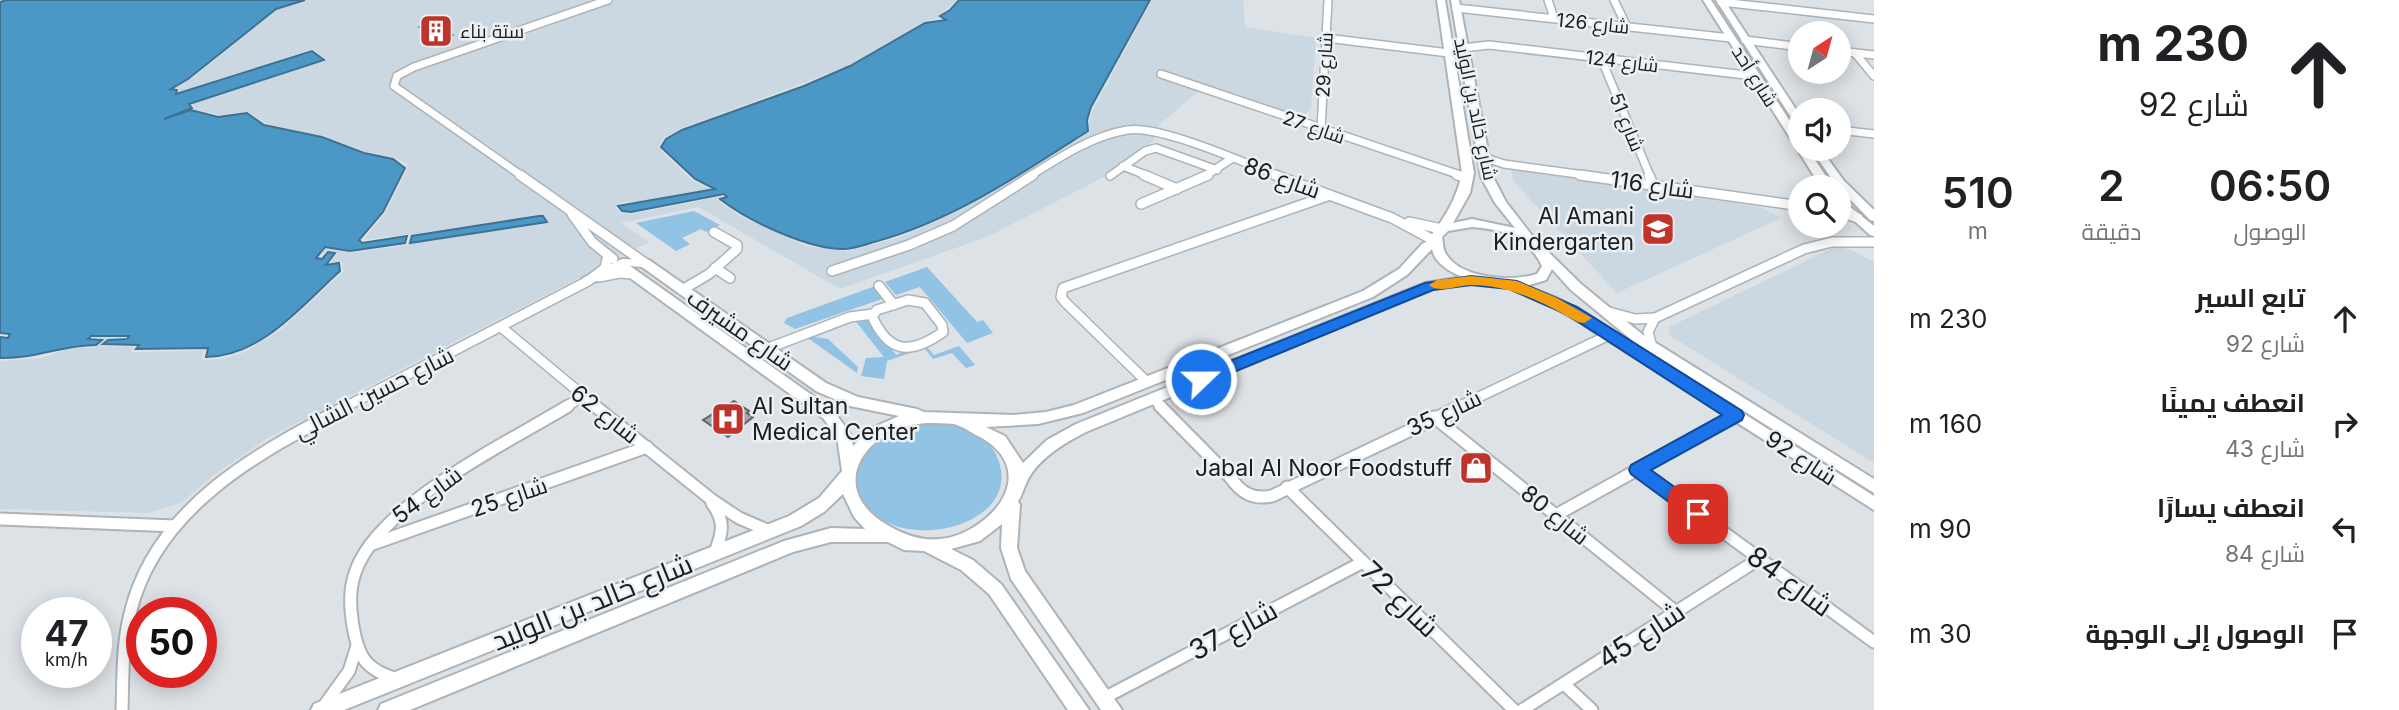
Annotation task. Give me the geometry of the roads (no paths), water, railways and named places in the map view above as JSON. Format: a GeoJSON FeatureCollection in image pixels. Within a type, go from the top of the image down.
{"type":"FeatureCollection","features":[{"type":"Feature","properties":{"kind":"main road","name":"شارع خالد بن الوليد"},"geometry":{"type":"LineString","coordinates":[[1435,242],[1464,193],[1467,178],[1441,0]]}},
{"type":"Feature","properties":{"kind":"main road","name":"شارع أحد"},"geometry":{"type":"LineString","coordinates":[[1707,0],[1788,107]]}},
{"type":"Feature","properties":{"kind":"main road","name":"شارع أحد"},"geometry":{"type":"LineString","coordinates":[[1720,1],[1754,76],[1788,125]]}},
{"type":"Feature","properties":{"kind":"main road","name":"شارع خالد بن الوليد"},"geometry":{"type":"LineString","coordinates":[[1455,4],[1484,162],[1495,194],[1540,249]]}},
{"type":"Feature","properties":{"kind":"main road"},"geometry":{"type":"LineString","coordinates":[[1824,161],[1840,183],[1874,217]]}},
{"type":"Feature","properties":{"kind":"main road"},"geometry":{"type":"LineString","coordinates":[[1851,213],[1874,232]]}},
{"type":"Feature","properties":{"kind":"main road"},"geometry":{"type":"LineString","coordinates":[[1108,704],[1017,574],[1009,548],[1012,503],[1017,485],[1037,457],[1064,435],[1153,398],[1430,286],[1456,281],[1486,281],[1512,285],[1537,280],[1548,268],[1547,260],[1540,249],[1523,237],[1489,224],[1456,224],[1443,229]]}},
{"type":"Feature","properties":{"kind":"main road"},"geometry":{"type":"LineString","coordinates":[[1079,710],[995,589],[967,565],[926,545],[894,538],[861,516],[850,495],[849,469],[864,442],[900,421],[929,416],[1004,422],[1047,417],[1086,406],[1368,293],[1403,272],[1426,247],[1435,242],[1445,260],[1463,272],[1486,281]]}},
{"type":"Feature","properties":{"kind":"main road","name":"شارع 92"},"geometry":{"type":"LineString","coordinates":[[1540,249],[1599,308],[1653,348],[1874,487]]}},
{"type":"Feature","properties":{"kind":"main road"},"geometry":{"type":"LineString","coordinates":[[588,281],[614,260],[645,263]]}},
{"type":"Feature","properties":{"kind":"main road","name":"شارع مشيرف"},"geometry":{"type":"LineString","coordinates":[[614,260],[828,414],[844,436],[849,469]]}},
{"type":"Feature","properties":{"kind":"main road","name":"شارع مشيرف"},"geometry":{"type":"LineString","coordinates":[[645,263],[766,349],[837,395],[874,407],[929,416]]}},
{"type":"Feature","properties":{"kind":"main road","name":"شارع 92"},"geometry":{"type":"LineString","coordinates":[[1512,285],[1571,311],[1874,504]]}},
{"type":"Feature","properties":{"kind":"main road"},"geometry":{"type":"LineString","coordinates":[[960,420],[990,434],[1006,448],[1015,466],[1017,485]]}},
{"type":"Feature","properties":{"kind":"main road","name":"شارع خالد بن الوليد"},"geometry":{"type":"LineString","coordinates":[[321,710],[795,521],[833,496],[849,469]]}},
{"type":"Feature","properties":{"kind":"main road"},"geometry":{"type":"LineString","coordinates":[[926,545],[958,542],[979,534],[997,523],[1012,503]]}},
{"type":"Feature","properties":{"kind":"main road","name":"شارع خالد بن الوليد"},"geometry":{"type":"LineString","coordinates":[[388,710],[800,542],[852,534],[894,538]]}},
{"type":"Feature","properties":{"kind":"main road"},"geometry":{"type":"LineString","coordinates":[[473,650],[476,672]]}},
{"type":"Feature","properties":{"kind":"street","name":"شارع مشيرف"},"geometry":{"type":"LineString","coordinates":[[608,0],[404,71],[394,81],[394,86],[645,263]]}},
{"type":"Feature","properties":{"kind":"street","name":"شارع 29"},"geometry":{"type":"LineString","coordinates":[[1321,129],[1328,0]]}},
{"type":"Feature","properties":{"kind":"street"},"geometry":{"type":"LineString","coordinates":[[1548,0],[1554,18]]}},
{"type":"Feature","properties":{"kind":"street"},"geometry":{"type":"LineString","coordinates":[[1614,0],[1627,27]]}},
{"type":"Feature","properties":{"kind":"street"},"geometry":{"type":"LineString","coordinates":[[1720,1],[1874,19]]}},
{"type":"Feature","properties":{"kind":"street","name":"شارع 126"},"geometry":{"type":"LineString","coordinates":[[1455,4],[1788,45]]}},
{"type":"Feature","properties":{"kind":"street","name":"شارع 124"},"geometry":{"type":"LineString","coordinates":[[1461,35],[1489,45],[1754,76]]}},
{"type":"Feature","properties":{"kind":"street"},"geometry":{"type":"LineString","coordinates":[[1326,38],[1449,53]]}},
{"type":"Feature","properties":{"kind":"street","name":"شارع 124"},"geometry":{"type":"LineString","coordinates":[[1463,48],[1489,45]]}},
{"type":"Feature","properties":{"kind":"street"},"geometry":{"type":"LineString","coordinates":[[1852,53],[1874,55]]}},
{"type":"Feature","properties":{"kind":"street"},"geometry":{"type":"LineString","coordinates":[[1855,53],[1874,76]]}},
{"type":"Feature","properties":{"kind":"street","name":"شارع 51"},"geometry":{"type":"LineString","coordinates":[[1601,58],[1653,185]]}},
{"type":"Feature","properties":{"kind":"street","name":"شارع 27"},"geometry":{"type":"LineString","coordinates":[[1161,74],[1467,178]]}},
{"type":"Feature","properties":{"kind":"street","name":"شارع 86"},"geometry":{"type":"LineString","coordinates":[[832,271],[925,239],[957,224],[1076,150],[1113,132],[1141,128],[1392,218],[1443,229]]}},
{"type":"Feature","properties":{"kind":"street"},"geometry":{"type":"LineString","coordinates":[[1851,131],[1874,134]]}},
{"type":"Feature","properties":{"kind":"street"},"geometry":{"type":"LineString","coordinates":[[1180,155],[1194,145]]}},
{"type":"Feature","properties":{"kind":"street"},"geometry":{"type":"LineString","coordinates":[[1110,176],[1151,149],[1164,149],[1217,170]]}},
{"type":"Feature","properties":{"kind":"street"},"geometry":{"type":"LineString","coordinates":[[1142,204],[1217,170],[1231,159]]}},
{"type":"Feature","properties":{"kind":"street","name":"شارع 116"},"geometry":{"type":"LineString","coordinates":[[1484,162],[1788,204]]}},
{"type":"Feature","properties":{"kind":"street"},"geometry":{"type":"LineString","coordinates":[[1124,166],[1177,189]]}},
{"type":"Feature","properties":{"kind":"street"},"geometry":{"type":"LineString","coordinates":[[1147,382],[1071,307],[1071,292],[1084,281],[1330,195]]}},
{"type":"Feature","properties":{"kind":"street","name":"شارع مشيرف"},"geometry":{"type":"LineString","coordinates":[[567,208],[592,242],[614,260]]}},
{"type":"Feature","properties":{"kind":"street","name":"شارع 86"},"geometry":{"type":"LineString","coordinates":[[1392,218],[1435,242]]}},
{"type":"Feature","properties":{"kind":"street"},"geometry":{"type":"LineString","coordinates":[[682,290],[715,268],[737,247],[714,232]]}},
{"type":"Feature","properties":{"kind":"street"},"geometry":{"type":"LineString","coordinates":[[1599,308],[1635,319],[1655,318],[1804,249],[1832,242],[1871,241]]}},
{"type":"Feature","properties":{"kind":"street"},"geometry":{"type":"LineString","coordinates":[[715,268],[730,278]]}},
{"type":"Feature","properties":{"kind":"street","name":"شارع حسين الشالي"},"geometry":{"type":"LineString","coordinates":[[122,710],[131,606],[152,558],[175,526],[222,480],[262,452],[588,281],[611,274],[632,274]]}},
{"type":"Feature","properties":{"kind":"street"},"geometry":{"type":"LineString","coordinates":[[879,286],[894,305]]}},
{"type":"Feature","properties":{"kind":"street"},"geometry":{"type":"LineString","coordinates":[[766,349],[849,317],[873,314],[913,299],[922,301],[942,325],[943,332],[905,348],[896,348],[890,345],[873,320],[873,314]]}},
{"type":"Feature","properties":{"kind":"street"},"geometry":{"type":"LineString","coordinates":[[1653,348],[1646,334],[1655,318]]}},
{"type":"Feature","properties":{"kind":"street","name":"شارع 62"},"geometry":{"type":"LineString","coordinates":[[501,327],[582,397],[711,499],[748,523],[767,530]]}},
{"type":"Feature","properties":{"kind":"street","name":"شارع 35"},"geometry":{"type":"LineString","coordinates":[[1283,489],[1609,335]]}},
{"type":"Feature","properties":{"kind":"street","name":"شارع 54"},"geometry":{"type":"LineString","coordinates":[[397,679],[372,671],[364,663],[349,615],[356,571],[370,545],[403,510],[429,490],[582,397]]}},
{"type":"Feature","properties":{"kind":"street"},"geometry":{"type":"LineString","coordinates":[[1153,398],[1241,491],[1256,498],[1272,496],[1283,489]]}},
{"type":"Feature","properties":{"kind":"street"},"geometry":{"type":"LineString","coordinates":[[1556,515],[1736,415]]}},
{"type":"Feature","properties":{"kind":"street","name":"شارع 80"},"geometry":{"type":"LineString","coordinates":[[1434,417],[1676,612]]}},
{"type":"Feature","properties":{"kind":"street","name":"شارع 25"},"geometry":{"type":"LineString","coordinates":[[370,545],[647,447]]}},
{"type":"Feature","properties":{"kind":"street","name":"شارع 84"},"geometry":{"type":"LineString","coordinates":[[1638,470],[1874,642]]}},
{"type":"Feature","properties":{"kind":"street","name":"شارع 72"},"geometry":{"type":"LineString","coordinates":[[1283,489],[1363,562],[1514,710]]}},
{"type":"Feature","properties":{"kind":"street","name":"شارع 62"},"geometry":{"type":"LineString","coordinates":[[711,499],[723,517],[725,526],[715,552]]}},
{"type":"Feature","properties":{"kind":"street"},"geometry":{"type":"LineString","coordinates":[[0,519],[175,526]]}},
{"type":"Feature","properties":{"kind":"street","name":"شارع 45"},"geometry":{"type":"LineString","coordinates":[[1522,710],[1759,558]]}},
{"type":"Feature","properties":{"kind":"street","name":"شارع 37"},"geometry":{"type":"LineString","coordinates":[[1108,704],[1363,562]]}},
{"type":"Feature","properties":{"kind":"street"},"geometry":{"type":"LineString","coordinates":[[321,710],[349,671],[358,646]]}},
{"type":"Feature","properties":{"kind":"street"},"geometry":{"type":"LineString","coordinates":[[1564,684],[1592,710]]}},
{"type":"Feature","properties":{"kind":"place","name":"ستة بناء"},"geometry":{"type":"Point","coordinates":[436,31]}},
{"type":"Feature","properties":{"kind":"place","name":"Al Amani Kindergarten"},"geometry":{"type":"Point","coordinates":[1658,229]}},
{"type":"Feature","properties":{"kind":"place","name":"Al Sultan Medical Center"},"geometry":{"type":"Point","coordinates":[728,419]}},
{"type":"Feature","properties":{"kind":"place","name":"Jabal Al Noor Foodstuff"},"geometry":{"type":"Point","coordinates":[1476,468]}}]}
